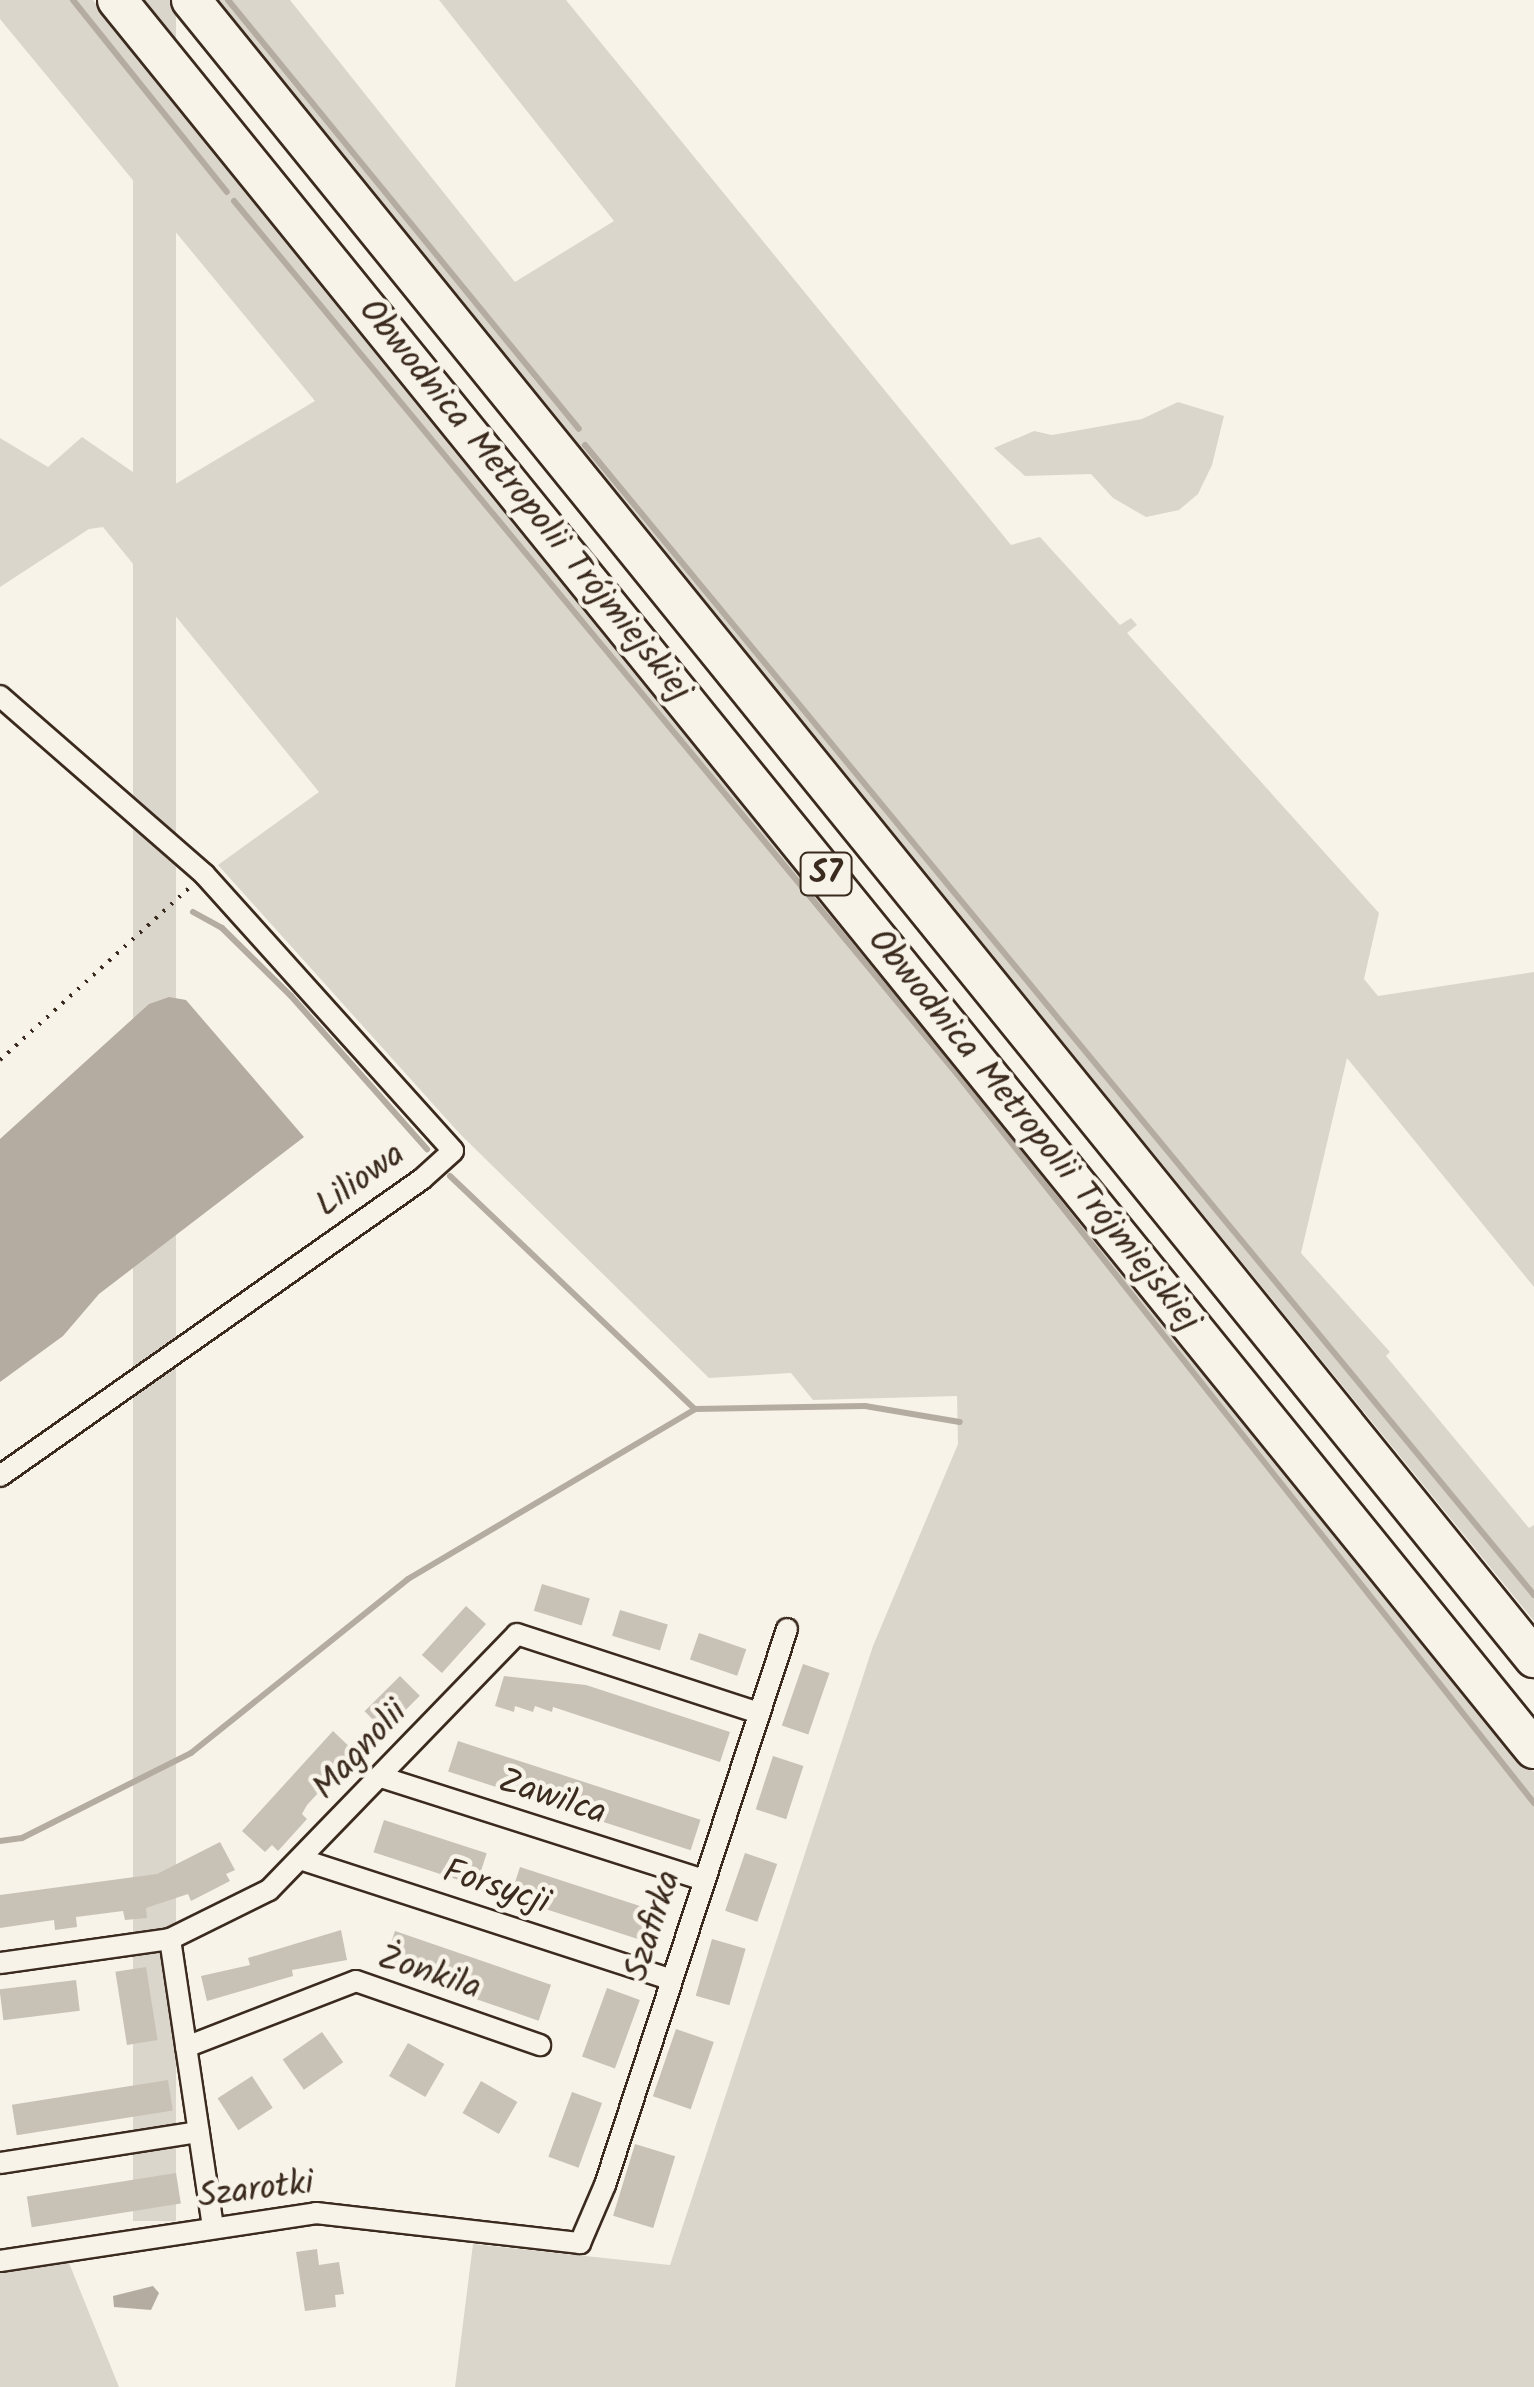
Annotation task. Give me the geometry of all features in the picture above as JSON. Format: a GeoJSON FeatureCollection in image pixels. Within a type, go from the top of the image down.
{"type":"FeatureCollection","features":[{"type":"Feature","properties":{"kind":"highway","name":"Obwodnica Metropolii Trójmiejskiej"},"geometry":{"type":"LineString","coordinates":[[117,0],[1534,1750]]}},
{"type":"Feature","properties":{"kind":"highway","name":"Obwodnica Metropolii Trójmiejskiej"},"geometry":{"type":"LineString","coordinates":[[191,0],[1534,1658]]}},
{"type":"Feature","properties":{"kind":"street","name":"Liliowa"},"geometry":{"type":"LineString","coordinates":[[0,696],[204,874],[454,1151],[0,1476]]}},
{"type":"Feature","properties":{"kind":"street","name":"Szafirka"},"geometry":{"type":"LineString","coordinates":[[580,2242],[787,1629]]}},
{"type":"Feature","properties":{"kind":"street","name":"Magnolii"},"geometry":{"type":"LineString","coordinates":[[0,1963],[170,1939],[269,1890],[303,1860],[517,1634],[759,1713]]}},
{"type":"Feature","properties":{"kind":"street","name":"Zawilca"},"geometry":{"type":"LineString","coordinates":[[381,1778],[703,1880]]}},
{"type":"Feature","properties":{"kind":"street","name":"Forsycji"},"geometry":{"type":"LineString","coordinates":[[303,1860],[670,1979]]}},
{"type":"Feature","properties":{"kind":"street"},"geometry":{"type":"LineString","coordinates":[[170,1939],[213,2228]]}},
{"type":"Feature","properties":{"kind":"street","name":"Żonkila"},"geometry":{"type":"LineString","coordinates":[[186,2047],[356,1981],[540,2046]]}},
{"type":"Feature","properties":{"kind":"street"},"geometry":{"type":"LineString","coordinates":[[0,2163],[199,2132]]}},
{"type":"Feature","properties":{"kind":"street","name":"Szarotki"},"geometry":{"type":"LineString","coordinates":[[0,2261],[316,2213],[580,2242]]}},
{"type":"Feature","properties":{"kind":"path"},"geometry":{"type":"LineString","coordinates":[[0,1060],[204,874]]}},
{"type":"Feature","properties":{"kind":"shaded area"},"geometry":{"type":"Polygon","coordinates":[[[0,0],[93,0],[1534,1772],[1534,2387],[455,2387],[473,2244],[670,2265],[873,1646],[958,1444],[957,1396],[813,1400],[791,1373],[709,1378],[460,1134],[218,865],[319,792],[103,527],[89,529],[0,587],[0,438],[48,467],[82,437],[162,492],[315,401],[0,19],[0,0]]]}},
{"type":"Feature","properties":{"kind":"shaded area"},"geometry":{"type":"Polygon","coordinates":[[[133,0],[176,0],[176,2221],[133,2221],[133,0]]]}},
{"type":"Feature","properties":{"kind":"shaded area"},"geometry":{"type":"Polygon","coordinates":[[[215,0],[290,0],[515,282],[614,221],[439,0],[566,0],[1011,545],[1040,537],[1120,625],[1131,618],[1137,625],[1127,633],[1379,913],[1364,979],[1378,996],[1534,972],[1534,1287],[1347,1058],[1301,1253],[1390,1352],[1386,1356],[1529,1528],[1534,1525],[1534,1621],[215,0]]]}},
{"type":"Feature","properties":{"kind":"shaded area"},"geometry":{"type":"Polygon","coordinates":[[[1178,402],[1224,416],[1212,465],[1198,494],[1179,510],[1146,517],[1113,498],[1091,474],[1025,476],[994,448],[1034,431],[1052,435],[1142,419],[1178,402]]]}},
{"type":"Feature","properties":{"kind":"shaded area"},"geometry":{"type":"Polygon","coordinates":[[[169,997],[186,1000],[304,1137],[99,1294],[63,1336],[0,1382],[0,1139],[149,1004],[169,997]]]}},
{"type":"Feature","properties":{"kind":"shaded area"},"geometry":{"type":"Polygon","coordinates":[[[69,2263],[119,2387],[0,2387],[0,2273],[69,2263]]]}},
{"type":"Feature","properties":{"kind":"shaded area"},"geometry":{"type":"Polygon","coordinates":[[[153,2286],[159,2293],[151,2310],[114,2307],[113,2296],[153,2286]]]}},
{"type":"Feature","properties":{"kind":"building"},"geometry":{"type":"Polygon","coordinates":[[[542,1584],[590,1599],[582,1625],[534,1611],[542,1584]]]}},
{"type":"Feature","properties":{"kind":"building"},"geometry":{"type":"Polygon","coordinates":[[[466,1606],[486,1624],[442,1673],[422,1655],[466,1606]]]}},
{"type":"Feature","properties":{"kind":"building"},"geometry":{"type":"Polygon","coordinates":[[[620,1610],[668,1625],[660,1650],[612,1636],[620,1610]]]}},
{"type":"Feature","properties":{"kind":"building"},"geometry":{"type":"Polygon","coordinates":[[[699,1633],[746,1649],[737,1676],[690,1659],[699,1633]]]}},
{"type":"Feature","properties":{"kind":"building"},"geometry":{"type":"Polygon","coordinates":[[[803,1664],[829,1673],[808,1735],[782,1725],[803,1664]]]}},
{"type":"Feature","properties":{"kind":"building"},"geometry":{"type":"Polygon","coordinates":[[[400,1676],[420,1696],[384,1731],[365,1711],[400,1676]]]}},
{"type":"Feature","properties":{"kind":"building"},"geometry":{"type":"Polygon","coordinates":[[[504,1676],[586,1685],[730,1732],[720,1762],[553,1707],[552,1712],[535,1706],[533,1712],[515,1706],[514,1712],[495,1706],[504,1676]]]}},
{"type":"Feature","properties":{"kind":"building"},"geometry":{"type":"Polygon","coordinates":[[[333,1731],[356,1753],[348,1761],[355,1768],[340,1784],[332,1778],[307,1805],[302,1814],[307,1819],[278,1851],[272,1845],[265,1852],[242,1831],[333,1731]]]}},
{"type":"Feature","properties":{"kind":"building"},"geometry":{"type":"Polygon","coordinates":[[[458,1741],[701,1820],[691,1850],[448,1771],[458,1741]]]}},
{"type":"Feature","properties":{"kind":"building"},"geometry":{"type":"Polygon","coordinates":[[[773,1756],[803,1766],[786,1819],[756,1809],[773,1756]]]}},
{"type":"Feature","properties":{"kind":"building"},"geometry":{"type":"Polygon","coordinates":[[[384,1820],[487,1853],[476,1886],[373,1852],[384,1820]]]}},
{"type":"Feature","properties":{"kind":"building"},"geometry":{"type":"Polygon","coordinates":[[[220,1842],[235,1870],[226,1874],[230,1881],[191,1901],[188,1894],[146,1908],[147,1918],[125,1920],[123,1911],[76,1917],[77,1927],[55,1930],[54,1920],[0,1928],[0,1895],[157,1874],[220,1842]]]}},
{"type":"Feature","properties":{"kind":"building"},"geometry":{"type":"Polygon","coordinates":[[[745,1853],[777,1864],[757,1922],[725,1911],[745,1853]]]}},
{"type":"Feature","properties":{"kind":"building"},"geometry":{"type":"Polygon","coordinates":[[[520,1867],[665,1914],[655,1944],[510,1897],[520,1867]]]}},
{"type":"Feature","properties":{"kind":"building"},"geometry":{"type":"Polygon","coordinates":[[[341,1930],[347,1960],[292,1970],[293,1976],[207,2001],[201,1976],[250,1965],[248,1958],[341,1930]]]}},
{"type":"Feature","properties":{"kind":"building"},"geometry":{"type":"Polygon","coordinates":[[[395,1931],[551,1985],[539,2021],[383,1967],[395,1931]]]}},
{"type":"Feature","properties":{"kind":"building"},"geometry":{"type":"Polygon","coordinates":[[[712,1939],[746,1949],[729,2005],[696,1996],[712,1939]]]}},
{"type":"Feature","properties":{"kind":"building"},"geometry":{"type":"Polygon","coordinates":[[[146,1967],[158,2040],[127,2045],[115,1972],[146,1967]]]}},
{"type":"Feature","properties":{"kind":"building"},"geometry":{"type":"Polygon","coordinates":[[[76,1980],[80,2011],[3,2020],[0,1989],[76,1980]]]}},
{"type":"Feature","properties":{"kind":"building"},"geometry":{"type":"Polygon","coordinates":[[[607,1988],[640,2000],[615,2069],[582,2057],[607,1988]]]}},
{"type":"Feature","properties":{"kind":"building"},"geometry":{"type":"Polygon","coordinates":[[[676,2029],[714,2042],[691,2109],[653,2096],[676,2029]]]}},
{"type":"Feature","properties":{"kind":"building"},"geometry":{"type":"Polygon","coordinates":[[[322,2032],[343,2062],[304,2090],[283,2060],[322,2032]]]}},
{"type":"Feature","properties":{"kind":"building"},"geometry":{"type":"Polygon","coordinates":[[[408,2043],[444,2064],[425,2097],[389,2076],[408,2043]]]}},
{"type":"Feature","properties":{"kind":"building"},"geometry":{"type":"Polygon","coordinates":[[[252,2076],[273,2108],[238,2130],[218,2098],[252,2076]]]}},
{"type":"Feature","properties":{"kind":"building"},"geometry":{"type":"Polygon","coordinates":[[[168,2080],[173,2111],[17,2135],[12,2105],[168,2080]]]}},
{"type":"Feature","properties":{"kind":"building"},"geometry":{"type":"Polygon","coordinates":[[[481,2081],[517,2102],[499,2134],[462,2113],[481,2081]]]}},
{"type":"Feature","properties":{"kind":"building"},"geometry":{"type":"Polygon","coordinates":[[[572,2092],[602,2103],[578,2168],[548,2157],[572,2092]]]}},
{"type":"Feature","properties":{"kind":"building"},"geometry":{"type":"Polygon","coordinates":[[[635,2144],[675,2156],[653,2228],[613,2216],[635,2144]]]}},
{"type":"Feature","properties":{"kind":"building"},"geometry":{"type":"Polygon","coordinates":[[[176,2173],[181,2204],[32,2227],[27,2197],[176,2173]]]}},
{"type":"Feature","properties":{"kind":"building"},"geometry":{"type":"Polygon","coordinates":[[[317,2249],[319,2265],[339,2262],[344,2294],[335,2295],[336,2307],[305,2311],[296,2252],[317,2249]]]}},
{"type":"Feature","properties":{"kind":"waterway"},"geometry":{"type":"LineString","coordinates":[[73,0],[227,192]]}},
{"type":"Feature","properties":{"kind":"waterway"},"geometry":{"type":"LineString","coordinates":[[228,0],[579,429]]}},
{"type":"Feature","properties":{"kind":"waterway"},"geometry":{"type":"LineString","coordinates":[[234,201],[957,1074],[1534,1803]]}},
{"type":"Feature","properties":{"kind":"waterway"},"geometry":{"type":"LineString","coordinates":[[585,445],[1534,1595]]}},
{"type":"Feature","properties":{"kind":"waterway"},"geometry":{"type":"LineString","coordinates":[[193,912],[222,928],[291,996],[427,1149]]}},
{"type":"Feature","properties":{"kind":"waterway"},"geometry":{"type":"LineString","coordinates":[[450,1176],[695,1409],[865,1406],[960,1422]]}},
{"type":"Feature","properties":{"kind":"waterway"},"geometry":{"type":"LineString","coordinates":[[0,1841],[22,1838],[191,1753],[408,1579],[695,1409]]}}]}
